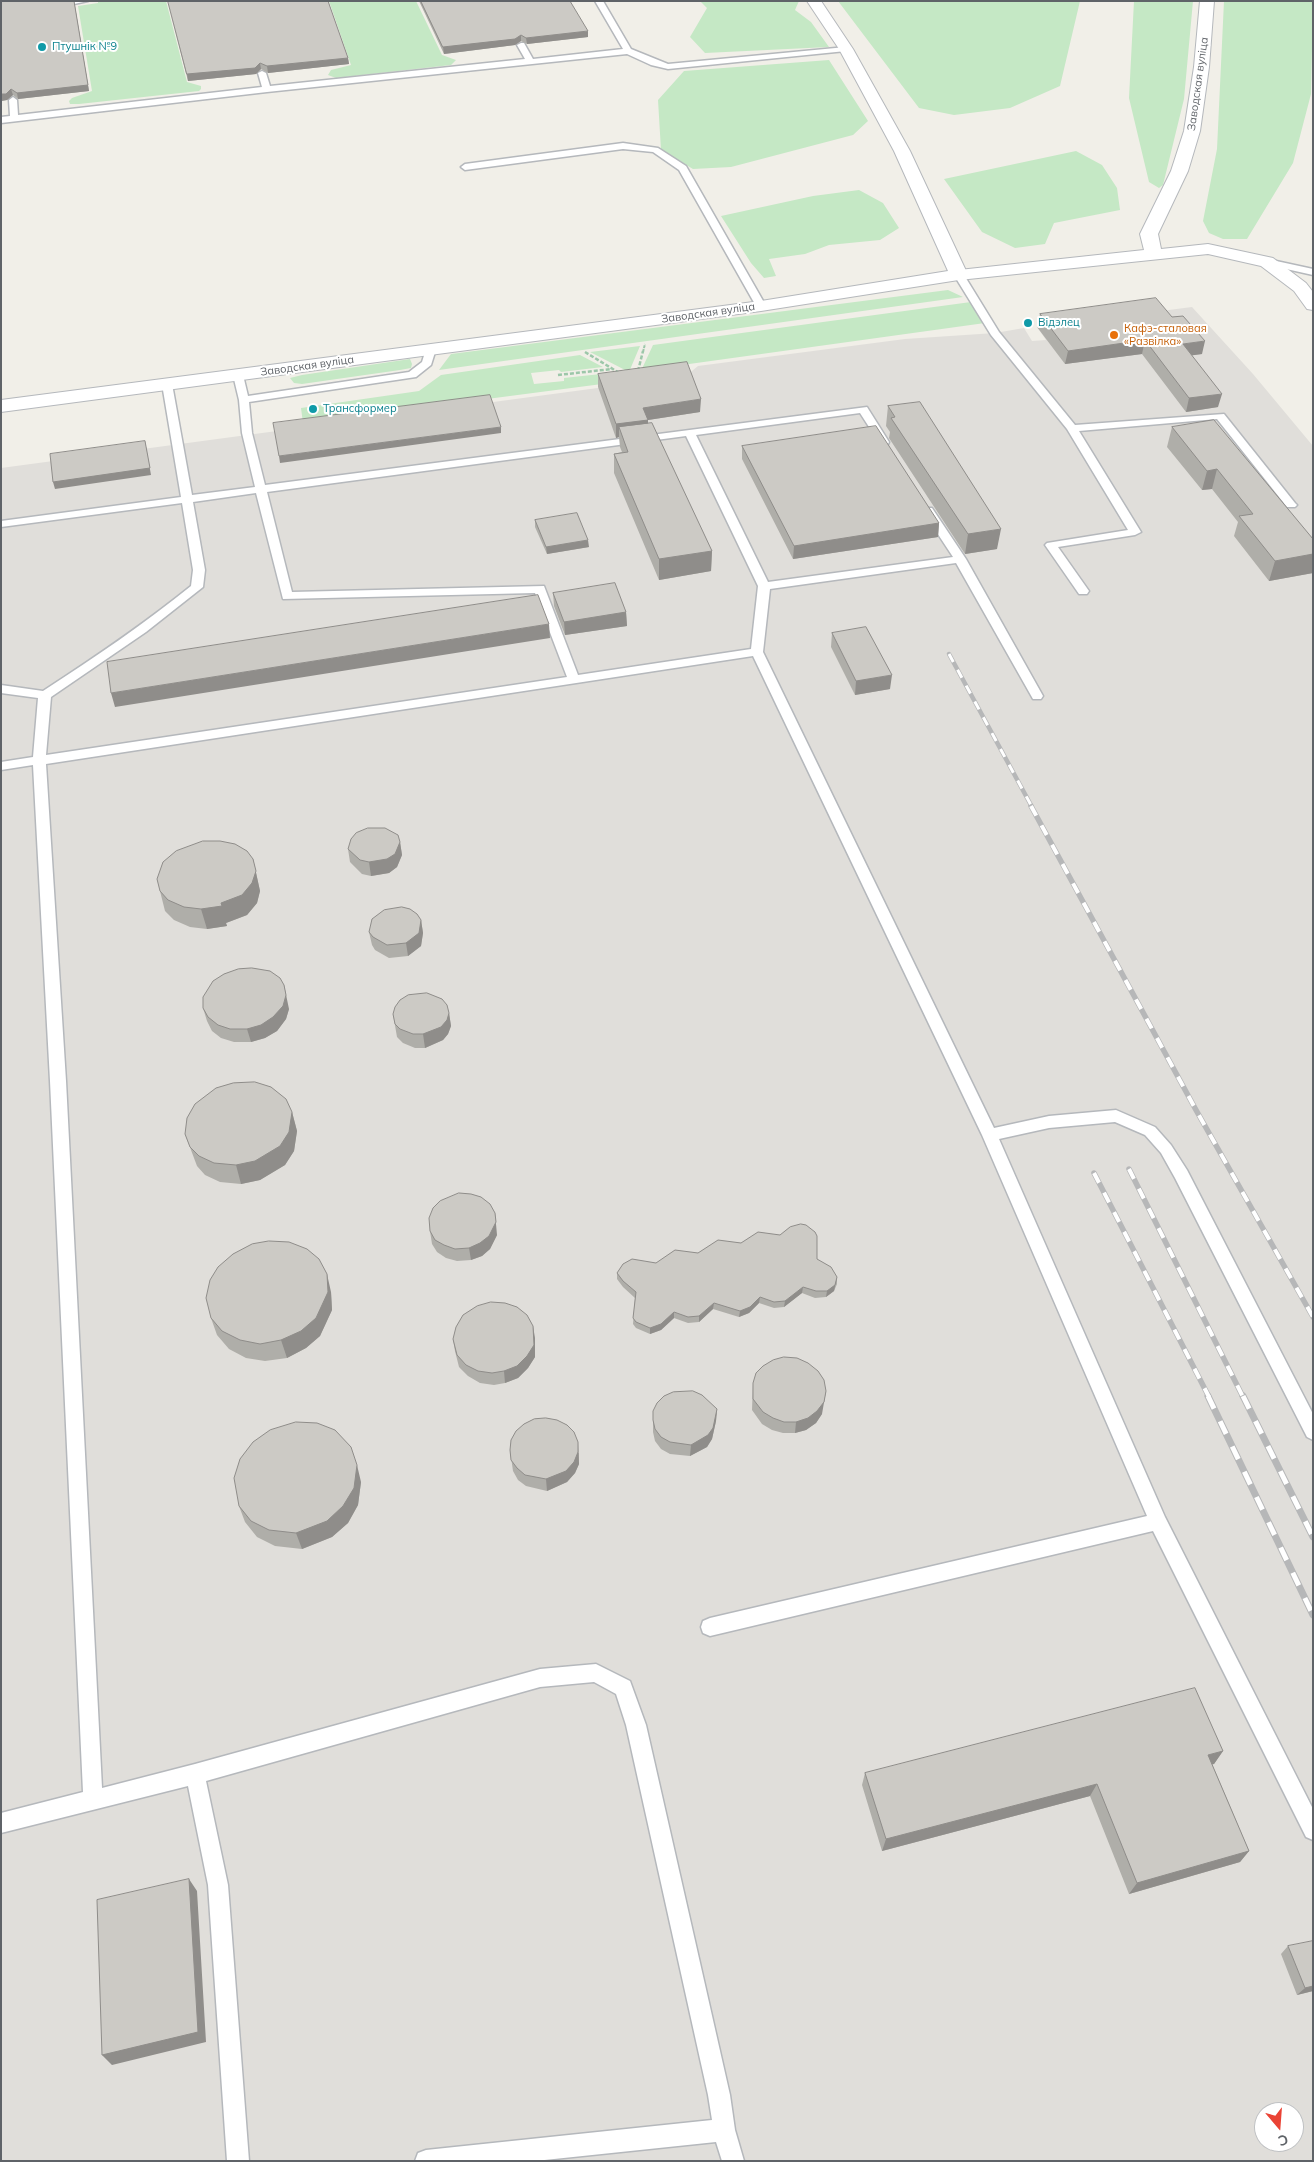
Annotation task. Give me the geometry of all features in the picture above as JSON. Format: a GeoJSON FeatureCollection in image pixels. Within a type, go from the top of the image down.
{"type":"FeatureCollection","features":[{"type":"Feature","properties":{"kind":"street"},"geometry":{"type":"LineString","coordinates":[[814,1],[846,49],[902,151],[959,275]]}},
{"type":"Feature","properties":{"kind":"street","name":"Заводская вуліца"},"geometry":{"type":"LineString","coordinates":[[1,406],[761,306],[959,275],[1154,254],[1149,234],[1171,193],[1192,132],[1207,1]]}},
{"type":"Feature","properties":{"kind":"street"},"geometry":{"type":"LineString","coordinates":[[1154,254],[1208,249],[1267,262],[1300,287],[1313,306]]}},
{"type":"Feature","properties":{"kind":"lane"},"geometry":{"type":"LineString","coordinates":[[74,2],[84,1]]}},
{"type":"Feature","properties":{"kind":"lane"},"geometry":{"type":"LineString","coordinates":[[599,1],[628,51]]}},
{"type":"Feature","properties":{"kind":"lane"},"geometry":{"type":"LineString","coordinates":[[521,45],[530,61]]}},
{"type":"Feature","properties":{"kind":"lane"},"geometry":{"type":"LineString","coordinates":[[1,120],[267,89],[628,51],[668,67],[846,49]]}},
{"type":"Feature","properties":{"kind":"lane"},"geometry":{"type":"LineString","coordinates":[[262,73],[267,89]]}},
{"type":"Feature","properties":{"kind":"lane"},"geometry":{"type":"LineString","coordinates":[[13,100],[14,119]]}},
{"type":"Feature","properties":{"kind":"lane"},"geometry":{"type":"LineString","coordinates":[[465,167],[623,146],[655,150],[683,168],[761,306]]}},
{"type":"Feature","properties":{"kind":"lane"},"geometry":{"type":"LineString","coordinates":[[1267,262],[1313,272]]}},
{"type":"Feature","properties":{"kind":"lane"},"geometry":{"type":"LineString","coordinates":[[959,275],[995,333],[1072,428],[1135,532],[1051,545],[1083,591]]}},
{"type":"Feature","properties":{"kind":"lane"},"geometry":{"type":"LineString","coordinates":[[244,400],[412,375],[427,363],[431,350]]}},
{"type":"Feature","properties":{"kind":"lane"},"geometry":{"type":"LineString","coordinates":[[238,375],[244,400],[247,433],[287,596],[540,589],[574,680]]}},
{"type":"Feature","properties":{"kind":"lane"},"geometry":{"type":"LineString","coordinates":[[1,689],[45,695],[172,608],[197,587],[199,570],[168,384]]}},
{"type":"Feature","properties":{"kind":"lane"},"geometry":{"type":"LineString","coordinates":[[1,524],[690,434],[863,409],[890,451]]}},
{"type":"Feature","properties":{"kind":"lane"},"geometry":{"type":"LineString","coordinates":[[1072,428],[1220,416],[1291,504]]}},
{"type":"Feature","properties":{"kind":"lane"},"geometry":{"type":"LineString","coordinates":[[690,434],[764,586],[757,652],[990,1135],[1158,1522],[1313,1830]]}},
{"type":"Feature","properties":{"kind":"lane"},"geometry":{"type":"LineString","coordinates":[[922,501],[960,559],[1037,696]]}},
{"type":"Feature","properties":{"kind":"lane"},"geometry":{"type":"LineString","coordinates":[[764,586],[960,559]]}},
{"type":"Feature","properties":{"kind":"lane"},"geometry":{"type":"LineString","coordinates":[[1,766],[757,652]]}},
{"type":"Feature","properties":{"kind":"lane"},"geometry":{"type":"LineString","coordinates":[[45,695],[39,760],[58,1081],[93,1799]]}},
{"type":"Feature","properties":{"kind":"lane"},"geometry":{"type":"LineString","coordinates":[[990,1135],[1049,1122],[1116,1116],[1150,1131],[1166,1149],[1182,1174],[1313,1432]]}},
{"type":"Feature","properties":{"kind":"lane"},"geometry":{"type":"LineString","coordinates":[[710,1627],[1158,1522]]}},
{"type":"Feature","properties":{"kind":"lane"},"geometry":{"type":"LineString","coordinates":[[1,1823],[195,1774],[540,1678],[596,1673],[623,1688],[638,1735],[719,2095],[724,2130],[733,2161]]}},
{"type":"Feature","properties":{"kind":"lane"},"geometry":{"type":"LineString","coordinates":[[195,1774],[218,1885],[238,2161]]}},
{"type":"Feature","properties":{"kind":"lane"},"geometry":{"type":"LineString","coordinates":[[426,2161],[724,2130]]}},
{"type":"Feature","properties":{"kind":"path"},"geometry":{"type":"LineString","coordinates":[[637,375],[645,343]]}},
{"type":"Feature","properties":{"kind":"path"},"geometry":{"type":"LineString","coordinates":[[583,351],[628,378]]}},
{"type":"Feature","properties":{"kind":"path"},"geometry":{"type":"LineString","coordinates":[[558,375],[613,369]]}},
{"type":"Feature","properties":{"kind":"shaded area"},"geometry":{"type":"Polygon","coordinates":[[[1192,307],[1253,374],[1313,446],[1313,2161],[1,2161],[1,468],[635,383],[687,375],[698,366],[905,339],[995,333],[1024,328],[1032,341],[1046,340],[1037,327],[1192,307]]]}},
{"type":"Feature","properties":{"kind":"green space"},"geometry":{"type":"Polygon","coordinates":[[[98,1],[166,1],[187,82],[201,86],[201,89],[199,91],[70,104],[69,101],[72,98],[92,91],[78,6],[98,3],[98,1]]]}},
{"type":"Feature","properties":{"kind":"green space"},"geometry":{"type":"Polygon","coordinates":[[[329,1],[416,1],[442,55],[456,60],[451,65],[336,78],[328,75],[331,70],[351,65],[329,1]]]}},
{"type":"Feature","properties":{"kind":"green space"},"geometry":{"type":"Polygon","coordinates":[[[700,1],[799,1],[795,10],[811,22],[829,47],[705,53],[690,37],[707,8],[700,1]]]}},
{"type":"Feature","properties":{"kind":"green space"},"geometry":{"type":"Polygon","coordinates":[[[838,1],[1080,1],[1060,86],[1010,108],[954,115],[919,108],[838,1]]]}},
{"type":"Feature","properties":{"kind":"green space"},"geometry":{"type":"Polygon","coordinates":[[[1134,1],[1193,1],[1184,99],[1163,185],[1159,188],[1149,182],[1129,98],[1134,1]]]}},
{"type":"Feature","properties":{"kind":"green space"},"geometry":{"type":"Polygon","coordinates":[[[1224,1],[1313,1],[1311,94],[1293,163],[1247,239],[1223,239],[1209,233],[1203,221],[1217,149],[1224,1]]]}},
{"type":"Feature","properties":{"kind":"green space"},"geometry":{"type":"Polygon","coordinates":[[[829,60],[868,121],[853,135],[731,167],[693,169],[661,150],[658,100],[684,71],[829,60]]]}},
{"type":"Feature","properties":{"kind":"green space"},"geometry":{"type":"Polygon","coordinates":[[[1076,151],[1102,165],[1117,188],[1120,210],[1054,223],[1045,244],[1015,248],[982,232],[944,179],[1076,151]]]}},
{"type":"Feature","properties":{"kind":"green space"},"geometry":{"type":"Polygon","coordinates":[[[859,190],[883,203],[899,228],[880,240],[829,245],[805,254],[769,259],[776,276],[764,278],[751,263],[721,216],[813,196],[859,190]]]}},
{"type":"Feature","properties":{"kind":"green space"},"geometry":{"type":"Polygon","coordinates":[[[948,290],[963,297],[439,370],[451,354],[948,290]]]}},
{"type":"Feature","properties":{"kind":"green space"},"geometry":{"type":"Polygon","coordinates":[[[971,302],[985,323],[682,365],[640,373],[653,345],[971,302]]]}},
{"type":"Feature","properties":{"kind":"green space"},"geometry":{"type":"Polygon","coordinates":[[[640,346],[629,372],[590,352],[640,346]]]}},
{"type":"Feature","properties":{"kind":"green space"},"geometry":{"type":"Polygon","coordinates":[[[580,355],[603,367],[531,373],[534,384],[564,381],[564,378],[610,373],[625,381],[303,423],[301,408],[419,391],[441,375],[580,355]]]}},
{"type":"Feature","properties":{"kind":"green space"},"geometry":{"type":"Polygon","coordinates":[[[410,359],[411,368],[400,370],[302,384],[294,383],[290,378],[302,375],[410,359]]]}},
{"type":"Feature","properties":{"kind":"building","name":"Птушнік №9"},"geometry":{"type":"Polygon","coordinates":[[[1,1],[74,1],[88,85],[17,93],[11,89],[6,94],[1,94],[1,1]]]}},
{"type":"Feature","properties":{"kind":"building"},"geometry":{"type":"Polygon","coordinates":[[[168,1],[328,1],[348,58],[267,66],[260,63],[255,68],[187,74],[168,1]]]}},
{"type":"Feature","properties":{"kind":"building"},"geometry":{"type":"Polygon","coordinates":[[[421,1],[570,1],[588,31],[526,38],[521,35],[515,39],[443,47],[421,1]]]}},
{"type":"Feature","properties":{"kind":"building"},"geometry":{"type":"Polygon","coordinates":[[[1156,298],[1172,317],[1183,316],[1205,341],[1183,344],[1222,394],[1189,398],[1145,340],[1068,351],[1040,314],[1156,298]]]}},
{"type":"Feature","properties":{"kind":"building"},"geometry":{"type":"Polygon","coordinates":[[[687,362],[701,399],[643,408],[648,420],[616,424],[598,374],[687,362]]]}},
{"type":"Feature","properties":{"kind":"building"},"geometry":{"type":"Polygon","coordinates":[[[490,395],[501,427],[279,456],[273,423],[490,395]]]}},
{"type":"Feature","properties":{"kind":"building"},"geometry":{"type":"Polygon","coordinates":[[[920,402],[1001,529],[968,534],[891,418],[895,417],[888,406],[920,402]]]}},
{"type":"Feature","properties":{"kind":"building"},"geometry":{"type":"Polygon","coordinates":[[[1214,420],[1313,539],[1313,554],[1275,561],[1239,516],[1253,514],[1217,469],[1207,471],[1172,427],[1214,420]]]}},
{"type":"Feature","properties":{"kind":"building"},"geometry":{"type":"Polygon","coordinates":[[[652,423],[712,551],[659,559],[614,454],[628,452],[619,427],[652,423]]]}},
{"type":"Feature","properties":{"kind":"building"},"geometry":{"type":"Polygon","coordinates":[[[876,426],[939,523],[794,546],[742,446],[876,426]]]}},
{"type":"Feature","properties":{"kind":"building"},"geometry":{"type":"Polygon","coordinates":[[[145,441],[150,468],[53,482],[50,454],[145,441]]]}},
{"type":"Feature","properties":{"kind":"building"},"geometry":{"type":"Polygon","coordinates":[[[577,513],[588,540],[546,547],[535,520],[577,513]]]}},
{"type":"Feature","properties":{"kind":"building"},"geometry":{"type":"Polygon","coordinates":[[[615,583],[626,612],[564,622],[553,593],[615,583]]]}},
{"type":"Feature","properties":{"kind":"building"},"geometry":{"type":"Polygon","coordinates":[[[538,595],[549,624],[111,693],[107,662],[538,595]]]}},
{"type":"Feature","properties":{"kind":"building"},"geometry":{"type":"Polygon","coordinates":[[[866,627],[892,675],[856,681],[832,633],[866,627]]]}},
{"type":"Feature","properties":{"kind":"building"},"geometry":{"type":"Polygon","coordinates":[[[368,828],[385,828],[398,835],[400,842],[395,854],[387,859],[369,862],[360,860],[348,849],[351,839],[356,833],[368,828]]]}},
{"type":"Feature","properties":{"kind":"building"},"geometry":{"type":"Polygon","coordinates":[[[203,841],[220,841],[235,844],[247,851],[253,859],[256,871],[252,883],[242,895],[221,903],[222,906],[201,909],[184,907],[168,900],[160,891],[157,879],[163,862],[176,851],[203,841]]]}},
{"type":"Feature","properties":{"kind":"building"},"geometry":{"type":"Polygon","coordinates":[[[402,907],[410,909],[421,920],[419,933],[406,943],[387,945],[373,937],[369,932],[372,919],[384,910],[402,907]]]}},
{"type":"Feature","properties":{"kind":"building"},"geometry":{"type":"Polygon","coordinates":[[[252,968],[270,971],[280,978],[286,995],[283,1006],[273,1017],[261,1025],[247,1029],[230,1029],[218,1025],[208,1017],[203,1008],[203,997],[213,981],[224,974],[238,969],[252,968]]]}},
{"type":"Feature","properties":{"kind":"building"},"geometry":{"type":"Polygon","coordinates":[[[427,993],[442,999],[447,1005],[449,1013],[447,1020],[441,1027],[423,1034],[413,1034],[400,1029],[395,1024],[393,1014],[400,1000],[408,995],[427,993]]]}},
{"type":"Feature","properties":{"kind":"building"},"geometry":{"type":"Polygon","coordinates":[[[255,1082],[271,1087],[286,1099],[292,1112],[289,1132],[280,1146],[255,1161],[236,1165],[214,1163],[199,1156],[190,1147],[185,1134],[187,1118],[195,1104],[216,1088],[233,1083],[255,1082]]]}},
{"type":"Feature","properties":{"kind":"building"},"geometry":{"type":"Polygon","coordinates":[[[459,1193],[481,1197],[490,1204],[495,1213],[496,1222],[489,1236],[480,1243],[469,1248],[455,1249],[435,1240],[430,1231],[429,1218],[433,1208],[440,1201],[459,1193]]]}},
{"type":"Feature","properties":{"kind":"building"},"geometry":{"type":"Polygon","coordinates":[[[801,1224],[806,1225],[815,1232],[817,1236],[817,1259],[831,1267],[837,1277],[835,1285],[827,1291],[816,1291],[803,1287],[785,1301],[774,1302],[760,1297],[750,1307],[740,1311],[714,1303],[699,1316],[688,1317],[674,1312],[661,1324],[650,1328],[636,1322],[633,1318],[636,1292],[617,1273],[623,1264],[632,1259],[656,1263],[675,1250],[698,1253],[718,1240],[741,1243],[758,1232],[780,1235],[790,1227],[801,1224]]]}},
{"type":"Feature","properties":{"kind":"building"},"geometry":{"type":"Polygon","coordinates":[[[269,1241],[289,1242],[307,1249],[319,1259],[327,1274],[328,1292],[316,1318],[301,1331],[281,1340],[260,1344],[240,1340],[222,1331],[211,1318],[206,1298],[210,1280],[218,1267],[233,1254],[252,1244],[269,1241]]]}},
{"type":"Feature","properties":{"kind":"building"},"geometry":{"type":"Polygon","coordinates":[[[491,1302],[505,1303],[517,1307],[527,1315],[533,1326],[534,1345],[517,1366],[492,1373],[478,1371],[466,1365],[457,1355],[453,1339],[456,1327],[463,1315],[477,1306],[491,1302]]]}},
{"type":"Feature","properties":{"kind":"building"},"geometry":{"type":"Polygon","coordinates":[[[784,1357],[797,1358],[808,1363],[818,1371],[824,1380],[826,1391],[824,1402],[808,1418],[796,1422],[784,1422],[773,1418],[763,1412],[753,1399],[753,1383],[756,1373],[773,1360],[784,1357]]]}},
{"type":"Feature","properties":{"kind":"building"},"geometry":{"type":"Polygon","coordinates":[[[693,1391],[702,1395],[717,1409],[713,1428],[708,1435],[691,1445],[670,1442],[661,1437],[655,1429],[653,1420],[653,1411],[657,1403],[664,1396],[673,1392],[693,1391]]]}},
{"type":"Feature","properties":{"kind":"building"},"geometry":{"type":"Polygon","coordinates":[[[546,1418],[557,1420],[567,1425],[574,1432],[578,1442],[578,1452],[574,1462],[566,1471],[546,1479],[525,1475],[511,1460],[510,1450],[511,1440],[516,1431],[534,1419],[546,1418]]]}},
{"type":"Feature","properties":{"kind":"building"},"geometry":{"type":"Polygon","coordinates":[[[296,1422],[317,1423],[335,1430],[351,1447],[357,1465],[354,1488],[343,1506],[327,1521],[296,1533],[269,1530],[251,1521],[239,1506],[234,1478],[240,1459],[253,1442],[270,1430],[296,1422]]]}},
{"type":"Feature","properties":{"kind":"building"},"geometry":{"type":"Polygon","coordinates":[[[1195,1688],[1223,1751],[1208,1755],[1249,1851],[1137,1883],[1097,1784],[886,1839],[865,1773],[1195,1688]]]}},
{"type":"Feature","properties":{"kind":"building"},"geometry":{"type":"Polygon","coordinates":[[[189,1879],[198,2032],[102,2055],[97,1900],[189,1879]]]}},
{"type":"Feature","properties":{"kind":"building"},"geometry":{"type":"Polygon","coordinates":[[[1313,1941],[1313,1986],[1305,1988],[1288,1946],[1313,1941]]]}},
{"type":"Feature","properties":{"kind":"railway"},"geometry":{"type":"LineString","coordinates":[[949,654],[1032,807]]}},
{"type":"Feature","properties":{"kind":"railway"},"geometry":{"type":"LineString","coordinates":[[1031,806],[1196,1110],[1313,1317]]}},
{"type":"Feature","properties":{"kind":"railway"},"geometry":{"type":"LineString","coordinates":[[1129,1169],[1243,1397]]}},
{"type":"Feature","properties":{"kind":"railway"},"geometry":{"type":"LineString","coordinates":[[1094,1173],[1209,1397]]}},
{"type":"Feature","properties":{"kind":"railway"},"geometry":{"type":"LineString","coordinates":[[1208,1396],[1313,1615]]}},
{"type":"Feature","properties":{"kind":"railway"},"geometry":{"type":"LineString","coordinates":[[1243,1396],[1313,1537]]}},
{"type":"Feature","properties":{"kind":"place","name":"Птушнік №9"},"geometry":{"type":"Point","coordinates":[42,47]}},
{"type":"Feature","properties":{"kind":"place","name":"Відэлец"},"geometry":{"type":"Point","coordinates":[1028,323]}},
{"type":"Feature","properties":{"kind":"place","name":"Кафэ-сталовая «Развілка»"},"geometry":{"type":"Point","coordinates":[1114,335]}},
{"type":"Feature","properties":{"kind":"place","name":"Трансформер"},"geometry":{"type":"Point","coordinates":[313,409]}}]}
